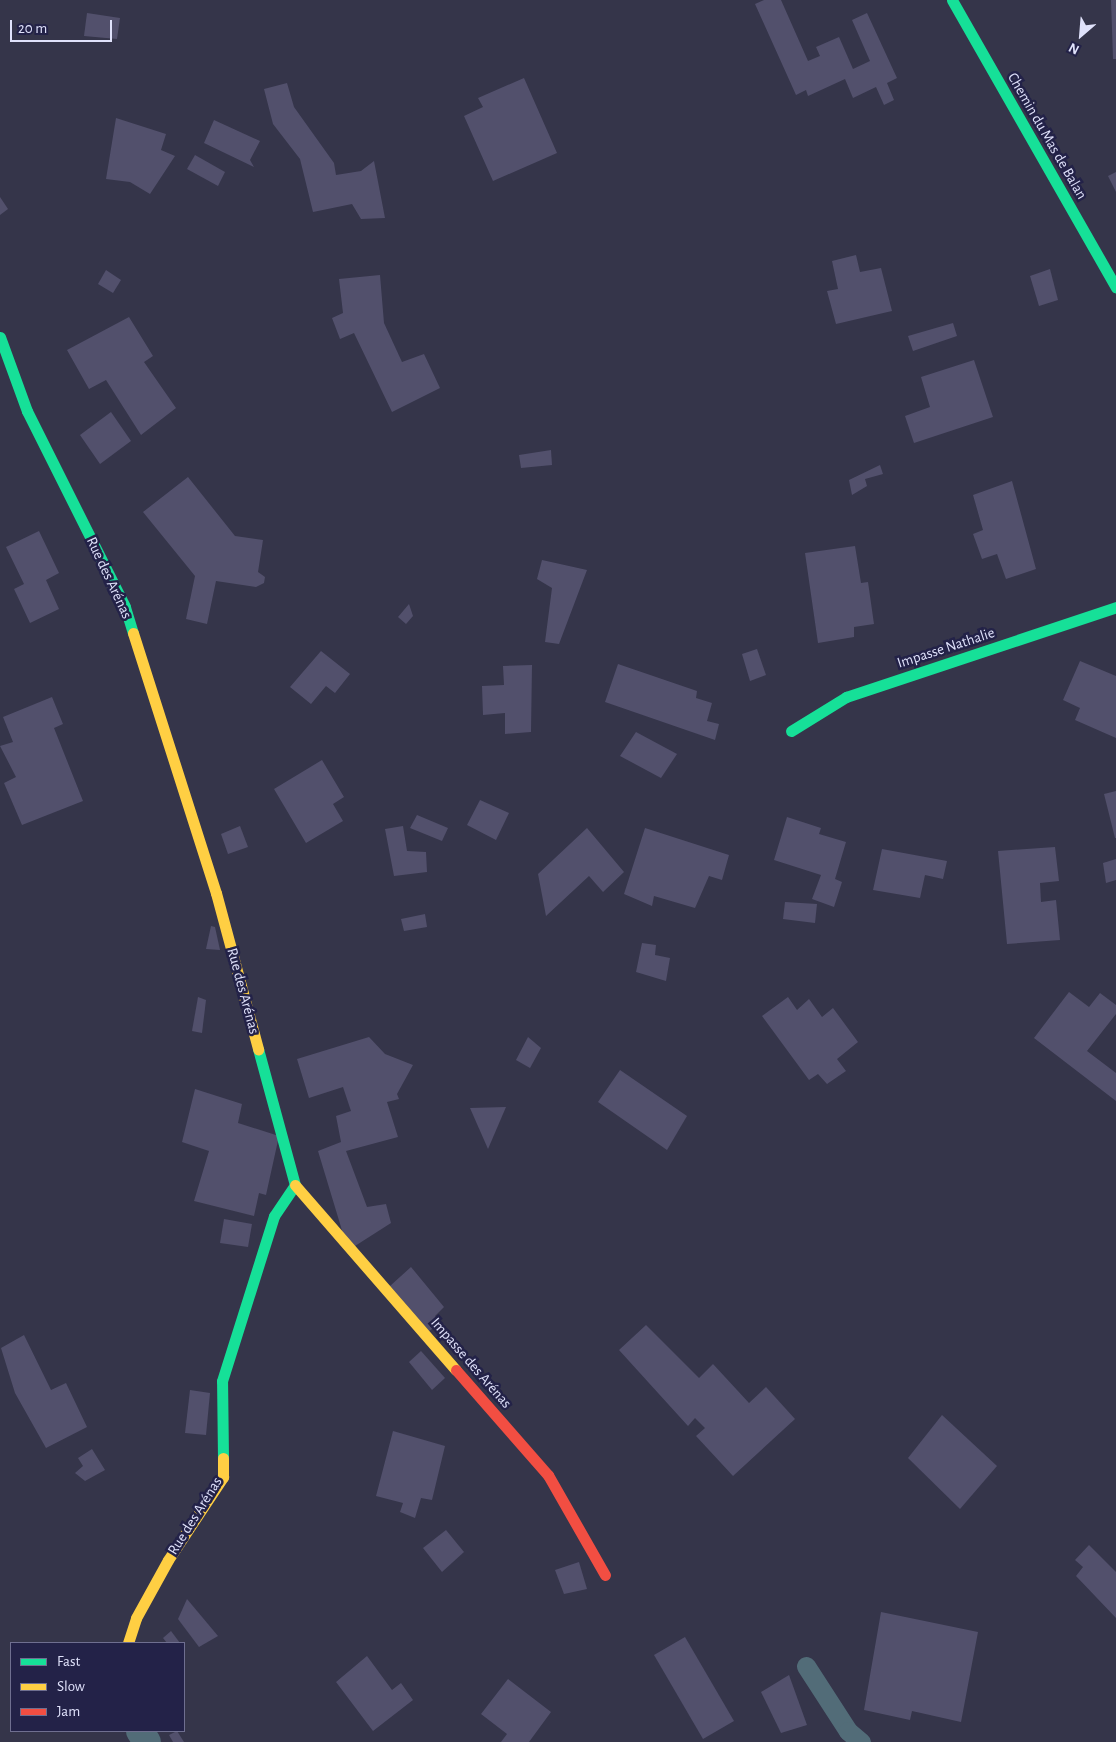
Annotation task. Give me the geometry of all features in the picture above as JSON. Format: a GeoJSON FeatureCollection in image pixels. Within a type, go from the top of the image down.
{"type":"FeatureCollection","features":[{"type":"Feature","properties":{"kind":"street","name":"Chemin du Mas de Balan"},"geometry":{"type":"LineString","coordinates":[[952,0],[1116,287]]}},
{"type":"Feature","properties":{"kind":"street","name":"Rue des Arénas"},"geometry":{"type":"LineString","coordinates":[[0,337],[27,411],[125,608],[216,893],[295,1185],[274,1216],[222,1381],[223,1477],[168,1560],[136,1618],[128,1642]]}},
{"type":"Feature","properties":{"kind":"street","name":"Impasse Nathalie"},"geometry":{"type":"LineString","coordinates":[[791,731],[846,697],[1116,607]]}},
{"type":"Feature","properties":{"kind":"street","name":"Impasse des Arénas"},"geometry":{"type":"LineString","coordinates":[[295,1185],[548,1475],[605,1575]]}},
{"type":"Feature","properties":{"kind":"lane"},"geometry":{"type":"LineString","coordinates":[[806,1666],[848,1730],[861,1742]]}},
{"type":"Feature","properties":{"kind":"building"},"geometry":{"type":"Polygon","coordinates":[[[764,0],[781,0],[808,61],[820,56],[816,47],[839,37],[853,69],[870,61],[852,20],[867,13],[897,78],[887,83],[894,100],[884,105],[876,87],[853,98],[845,79],[808,96],[806,90],[796,95],[755,4],[764,0]]]}},
{"type":"Feature","properties":{"kind":"building"},"geometry":{"type":"Polygon","coordinates":[[[1111,0],[1116,0],[1116,59],[1113,59],[1111,0]]]}},
{"type":"Feature","properties":{"kind":"building"},"geometry":{"type":"Polygon","coordinates":[[[87,13],[120,18],[117,39],[84,36],[87,13]]]}},
{"type":"Feature","properties":{"kind":"building"},"geometry":{"type":"Polygon","coordinates":[[[524,78],[557,153],[493,181],[464,116],[483,107],[478,98],[524,78]]]}},
{"type":"Feature","properties":{"kind":"building"},"geometry":{"type":"Polygon","coordinates":[[[287,83],[294,107],[334,163],[336,175],[361,171],[374,161],[385,218],[361,219],[352,204],[313,212],[300,159],[273,124],[264,89],[287,83]]]}},
{"type":"Feature","properties":{"kind":"building"},"geometry":{"type":"Polygon","coordinates":[[[116,118],[166,134],[161,150],[175,156],[150,194],[130,182],[106,179],[116,118]]]}},
{"type":"Feature","properties":{"kind":"building"},"geometry":{"type":"Polygon","coordinates":[[[214,120],[260,141],[250,160],[254,167],[204,143],[214,120]]]}},
{"type":"Feature","properties":{"kind":"building"},"geometry":{"type":"Polygon","coordinates":[[[195,155],[225,172],[218,186],[187,169],[195,155]]]}},
{"type":"Feature","properties":{"kind":"building"},"geometry":{"type":"Polygon","coordinates":[[[1116,172],[1116,192],[1108,176],[1116,172]]]}},
{"type":"Feature","properties":{"kind":"building"},"geometry":{"type":"Polygon","coordinates":[[[0,197],[8,209],[0,215],[0,197]]]}},
{"type":"Feature","properties":{"kind":"building"},"geometry":{"type":"Polygon","coordinates":[[[856,255],[860,272],[881,268],[892,311],[836,324],[827,291],[838,289],[832,261],[856,255]]]}},
{"type":"Feature","properties":{"kind":"building"},"geometry":{"type":"Polygon","coordinates":[[[1050,269],[1058,300],[1039,306],[1030,276],[1050,269]]]}},
{"type":"Feature","properties":{"kind":"building"},"geometry":{"type":"Polygon","coordinates":[[[106,270],[121,280],[113,293],[98,284],[106,270]]]}},
{"type":"Feature","properties":{"kind":"building"},"geometry":{"type":"Polygon","coordinates":[[[380,275],[384,323],[402,362],[424,354],[440,388],[392,412],[354,333],[340,339],[332,318],[343,313],[339,279],[380,275]]]}},
{"type":"Feature","properties":{"kind":"building"},"geometry":{"type":"Polygon","coordinates":[[[129,317],[153,356],[144,362],[176,408],[141,435],[106,380],[89,389],[67,350],[129,317]]]}},
{"type":"Feature","properties":{"kind":"building"},"geometry":{"type":"Polygon","coordinates":[[[953,323],[957,336],[913,351],[908,336],[953,323]]]}},
{"type":"Feature","properties":{"kind":"building"},"geometry":{"type":"Polygon","coordinates":[[[974,360],[993,417],[914,443],[905,416],[930,407],[921,377],[974,360]]]}},
{"type":"Feature","properties":{"kind":"building"},"geometry":{"type":"Polygon","coordinates":[[[111,412],[131,441],[100,464],[80,435],[111,412]]]}},
{"type":"Feature","properties":{"kind":"building"},"geometry":{"type":"Polygon","coordinates":[[[551,450],[552,465],[521,468],[519,455],[551,450]]]}},
{"type":"Feature","properties":{"kind":"building"},"geometry":{"type":"Polygon","coordinates":[[[880,465],[883,474],[865,479],[867,486],[852,495],[849,480],[880,465]]]}},
{"type":"Feature","properties":{"kind":"building"},"geometry":{"type":"Polygon","coordinates":[[[188,477],[235,536],[263,540],[258,572],[265,577],[264,583],[256,587],[216,581],[207,624],[186,619],[195,576],[143,512],[188,477]]]}},
{"type":"Feature","properties":{"kind":"building"},"geometry":{"type":"Polygon","coordinates":[[[1012,481],[1036,569],[1006,579],[997,554],[982,559],[973,534],[983,530],[973,495],[1012,481]]]}},
{"type":"Feature","properties":{"kind":"building"},"geometry":{"type":"Polygon","coordinates":[[[39,531],[59,573],[46,580],[59,609],[30,623],[14,589],[24,584],[6,547],[39,531]]]}},
{"type":"Feature","properties":{"kind":"building"},"geometry":{"type":"Polygon","coordinates":[[[855,546],[861,583],[868,582],[874,624],[854,627],[854,637],[818,643],[805,553],[855,546]]]}},
{"type":"Feature","properties":{"kind":"building"},"geometry":{"type":"Polygon","coordinates":[[[542,560],[587,570],[559,644],[545,642],[552,588],[537,579],[542,560]]]}},
{"type":"Feature","properties":{"kind":"building"},"geometry":{"type":"Polygon","coordinates":[[[409,604],[413,616],[406,624],[398,617],[409,604]]]}},
{"type":"Feature","properties":{"kind":"building"},"geometry":{"type":"Polygon","coordinates":[[[757,649],[766,675],[750,681],[742,654],[757,649]]]}},
{"type":"Feature","properties":{"kind":"building"},"geometry":{"type":"Polygon","coordinates":[[[321,651],[350,674],[335,693],[326,686],[311,704],[290,687],[321,651]]]}},
{"type":"Feature","properties":{"kind":"building"},"geometry":{"type":"Polygon","coordinates":[[[1080,661],[1116,676],[1116,738],[1075,720],[1080,708],[1063,700],[1080,661]]]}},
{"type":"Feature","properties":{"kind":"building"},"geometry":{"type":"Polygon","coordinates":[[[618,664],[697,691],[696,698],[712,703],[707,721],[719,724],[715,740],[605,702],[618,664]]]}},
{"type":"Feature","properties":{"kind":"building"},"geometry":{"type":"Polygon","coordinates":[[[532,665],[531,732],[505,734],[505,713],[483,715],[482,686],[504,685],[503,666],[532,665]]]}},
{"type":"Feature","properties":{"kind":"building"},"geometry":{"type":"Polygon","coordinates":[[[52,697],[63,724],[54,728],[83,801],[22,825],[4,783],[16,777],[0,746],[13,742],[3,717],[52,697]]]}},
{"type":"Feature","properties":{"kind":"building"},"geometry":{"type":"Polygon","coordinates":[[[636,732],[677,754],[661,778],[620,756],[636,732]]]}},
{"type":"Feature","properties":{"kind":"building"},"geometry":{"type":"Polygon","coordinates":[[[322,760],[344,797],[333,804],[343,821],[306,843],[274,789],[322,760]]]}},
{"type":"Feature","properties":{"kind":"building"},"geometry":{"type":"Polygon","coordinates":[[[1116,791],[1116,838],[1115,838],[1104,794],[1116,791]]]}},
{"type":"Feature","properties":{"kind":"building"},"geometry":{"type":"Polygon","coordinates":[[[480,800],[509,813],[496,840],[467,825],[480,800]]]}},
{"type":"Feature","properties":{"kind":"building"},"geometry":{"type":"Polygon","coordinates":[[[417,815],[448,828],[442,841],[410,828],[417,815]]]}},
{"type":"Feature","properties":{"kind":"building"},"geometry":{"type":"Polygon","coordinates":[[[787,817],[821,828],[819,834],[846,842],[835,879],[842,882],[834,907],[812,899],[821,875],[774,860],[787,817]]]}},
{"type":"Feature","properties":{"kind":"building"},"geometry":{"type":"Polygon","coordinates":[[[240,826],[248,847],[228,854],[221,834],[240,826]]]}},
{"type":"Feature","properties":{"kind":"building"},"geometry":{"type":"Polygon","coordinates":[[[403,826],[407,851],[426,852],[427,872],[394,876],[385,829],[403,826]]]}},
{"type":"Feature","properties":{"kind":"building"},"geometry":{"type":"Polygon","coordinates":[[[587,828],[624,872],[603,892],[589,876],[546,916],[538,874],[587,828]]]}},
{"type":"Feature","properties":{"kind":"building"},"geometry":{"type":"Polygon","coordinates":[[[645,828],[729,855],[722,880],[709,876],[695,908],[654,896],[652,906],[624,894],[645,828]]]}},
{"type":"Feature","properties":{"kind":"building"},"geometry":{"type":"Polygon","coordinates":[[[1055,847],[1059,881],[1040,883],[1041,902],[1056,900],[1060,940],[1007,944],[998,851],[1055,847]]]}},
{"type":"Feature","properties":{"kind":"building"},"geometry":{"type":"Polygon","coordinates":[[[882,849],[947,861],[943,879],[925,875],[920,898],[873,890],[882,849]]]}},
{"type":"Feature","properties":{"kind":"building"},"geometry":{"type":"Polygon","coordinates":[[[1116,859],[1116,880],[1106,883],[1103,863],[1116,859]]]}},
{"type":"Feature","properties":{"kind":"building"},"geometry":{"type":"Polygon","coordinates":[[[785,902],[817,904],[815,923],[783,919],[785,902]]]}},
{"type":"Feature","properties":{"kind":"building"},"geometry":{"type":"Polygon","coordinates":[[[425,914],[427,927],[404,931],[401,919],[425,914]]]}},
{"type":"Feature","properties":{"kind":"building"},"geometry":{"type":"Polygon","coordinates":[[[211,926],[215,927],[220,950],[206,949],[211,926]]]}},
{"type":"Feature","properties":{"kind":"building"},"geometry":{"type":"Polygon","coordinates":[[[642,943],[656,945],[655,955],[670,958],[666,981],[636,972],[642,943]]]}},
{"type":"Feature","properties":{"kind":"building"},"geometry":{"type":"Polygon","coordinates":[[[1069,992],[1089,1007],[1100,993],[1116,1005],[1116,1014],[1087,1051],[1116,1073],[1116,1101],[1034,1038],[1069,992]]]}},
{"type":"Feature","properties":{"kind":"building"},"geometry":{"type":"Polygon","coordinates":[[[198,997],[206,1000],[202,1033],[192,1031],[198,997]]]}},
{"type":"Feature","properties":{"kind":"building"},"geometry":{"type":"Polygon","coordinates":[[[788,997],[797,1010],[809,999],[822,1017],[833,1008],[858,1042],[837,1059],[846,1071],[827,1084],[818,1074],[809,1080],[762,1016],[788,997]]]}},
{"type":"Feature","properties":{"kind":"building"},"geometry":{"type":"Polygon","coordinates":[[[369,1037],[385,1054],[413,1065],[397,1094],[399,1099],[387,1102],[398,1137],[346,1151],[367,1207],[386,1204],[391,1223],[355,1246],[344,1237],[318,1151],[341,1142],[336,1116],[351,1111],[343,1087],[309,1098],[297,1059],[369,1037]]]}},
{"type":"Feature","properties":{"kind":"building"},"geometry":{"type":"Polygon","coordinates":[[[528,1037],[541,1048],[530,1068],[516,1060],[528,1037]]]}},
{"type":"Feature","properties":{"kind":"building"},"geometry":{"type":"Polygon","coordinates":[[[620,1070],[687,1116],[667,1150],[598,1102],[620,1070]]]}},
{"type":"Feature","properties":{"kind":"building"},"geometry":{"type":"Polygon","coordinates":[[[195,1089],[242,1104],[238,1123],[279,1136],[266,1195],[259,1193],[254,1216],[194,1201],[209,1151],[182,1142],[195,1089]]]}},
{"type":"Feature","properties":{"kind":"building"},"geometry":{"type":"Polygon","coordinates":[[[506,1107],[488,1149],[470,1108],[506,1107]]]}},
{"type":"Feature","properties":{"kind":"building"},"geometry":{"type":"Polygon","coordinates":[[[224,1219],[252,1224],[248,1247],[220,1243],[224,1219]]]}},
{"type":"Feature","properties":{"kind":"building"},"geometry":{"type":"Polygon","coordinates":[[[411,1267],[444,1307],[435,1316],[441,1323],[429,1331],[390,1286],[411,1267]]]}},
{"type":"Feature","properties":{"kind":"building"},"geometry":{"type":"Polygon","coordinates":[[[646,1325],[699,1378],[713,1364],[749,1403],[766,1387],[795,1419],[733,1476],[696,1436],[705,1428],[695,1418],[688,1426],[619,1350],[646,1325]]]}},
{"type":"Feature","properties":{"kind":"building"},"geometry":{"type":"Polygon","coordinates":[[[24,1335],[51,1390],[66,1383],[87,1427],[46,1448],[15,1393],[1,1348],[24,1335]]]}},
{"type":"Feature","properties":{"kind":"building"},"geometry":{"type":"Polygon","coordinates":[[[421,1351],[445,1378],[432,1390],[409,1362],[421,1351]]]}},
{"type":"Feature","properties":{"kind":"building"},"geometry":{"type":"Polygon","coordinates":[[[190,1390],[210,1393],[206,1435],[185,1433],[190,1390]]]}},
{"type":"Feature","properties":{"kind":"building"},"geometry":{"type":"Polygon","coordinates":[[[942,1415],[997,1466],[960,1509],[908,1458],[942,1415]]]}},
{"type":"Feature","properties":{"kind":"building"},"geometry":{"type":"Polygon","coordinates":[[[393,1431],[445,1446],[432,1500],[421,1498],[415,1518],[400,1512],[403,1503],[376,1496],[393,1431]]]}},
{"type":"Feature","properties":{"kind":"building"},"geometry":{"type":"Polygon","coordinates":[[[92,1449],[105,1470],[85,1481],[75,1473],[83,1466],[78,1458],[92,1449]]]}},
{"type":"Feature","properties":{"kind":"building"},"geometry":{"type":"Polygon","coordinates":[[[446,1530],[464,1552],[442,1572],[423,1548],[446,1530]]]}},
{"type":"Feature","properties":{"kind":"building"},"geometry":{"type":"Polygon","coordinates":[[[1089,1545],[1116,1572],[1116,1618],[1076,1576],[1083,1567],[1075,1560],[1089,1545]]]}},
{"type":"Feature","properties":{"kind":"building"},"geometry":{"type":"Polygon","coordinates":[[[579,1562],[587,1589],[564,1594],[555,1570],[579,1562]]]}},
{"type":"Feature","properties":{"kind":"building"},"geometry":{"type":"Polygon","coordinates":[[[187,1599],[218,1636],[199,1647],[178,1619],[187,1599]]]}},
{"type":"Feature","properties":{"kind":"building"},"geometry":{"type":"Polygon","coordinates":[[[881,1612],[978,1632],[961,1722],[912,1711],[910,1720],[864,1710],[881,1612]]]}},
{"type":"Feature","properties":{"kind":"building"},"geometry":{"type":"Polygon","coordinates":[[[171,1631],[179,1642],[166,1642],[163,1638],[171,1631]]]}},
{"type":"Feature","properties":{"kind":"building"},"geometry":{"type":"Polygon","coordinates":[[[685,1637],[734,1721],[703,1739],[654,1655],[685,1637]]]}},
{"type":"Feature","properties":{"kind":"building"},"geometry":{"type":"Polygon","coordinates":[[[367,1656],[392,1690],[401,1683],[413,1700],[373,1731],[336,1682],[367,1656]]]}},
{"type":"Feature","properties":{"kind":"building"},"geometry":{"type":"Polygon","coordinates":[[[789,1675],[807,1725],[781,1733],[761,1692],[789,1675]]]}},
{"type":"Feature","properties":{"kind":"building"},"geometry":{"type":"Polygon","coordinates":[[[508,1679],[551,1712],[529,1742],[501,1742],[507,1734],[481,1714],[508,1679]]]}},
{"type":"Feature","properties":{"kind":"building"},"geometry":{"type":"Polygon","coordinates":[[[178,1732],[184,1742],[173,1742],[169,1735],[178,1732]]]}},
{"type":"Feature","properties":{"kind":"traffic: fast"},"geometry":{"type":"LineString","coordinates":[[952,0],[1116,287]]}},
{"type":"Feature","properties":{"kind":"traffic: fast"},"geometry":{"type":"LineString","coordinates":[[0,337],[27,411],[125,607],[133,633]]}},
{"type":"Feature","properties":{"kind":"traffic: fast"},"geometry":{"type":"LineString","coordinates":[[791,731],[846,697],[1116,607]]}},
{"type":"Feature","properties":{"kind":"traffic: fast"},"geometry":{"type":"LineString","coordinates":[[223,1458],[222,1381],[274,1216],[295,1185],[258,1049]]}},
{"type":"Feature","properties":{"kind":"traffic: slow"},"geometry":{"type":"LineString","coordinates":[[133,633],[216,893],[258,1049]]}},
{"type":"Feature","properties":{"kind":"traffic: slow"},"geometry":{"type":"LineString","coordinates":[[295,1185],[456,1370]]}},
{"type":"Feature","properties":{"kind":"traffic: slow"},"geometry":{"type":"LineString","coordinates":[[128,1642],[136,1618],[168,1560],[223,1477],[223,1458]]}},
{"type":"Feature","properties":{"kind":"traffic: jam"},"geometry":{"type":"LineString","coordinates":[[456,1370],[548,1475],[605,1575]]}}]}
